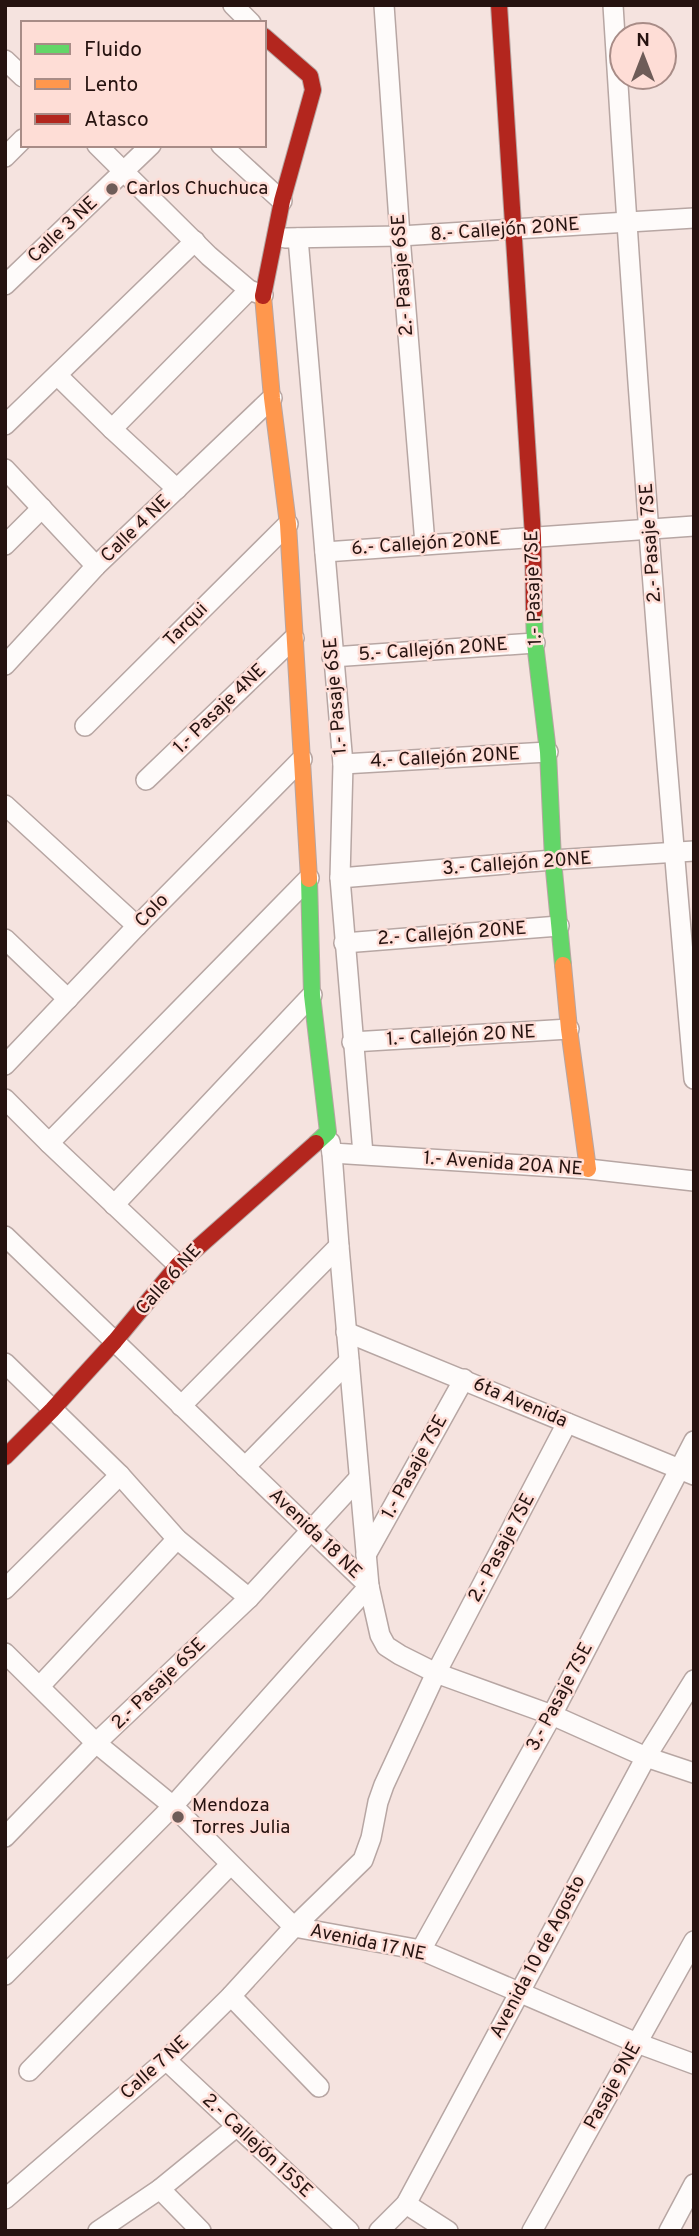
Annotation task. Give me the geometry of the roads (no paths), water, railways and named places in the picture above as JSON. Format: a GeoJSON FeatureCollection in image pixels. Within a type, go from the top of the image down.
{"type":"FeatureCollection","features":[{"type":"Feature","properties":{"kind":"street"},"geometry":{"type":"LineString","coordinates":[[233,5],[249,21]]}},
{"type":"Feature","properties":{"kind":"street","name":"2.- Pasaje 6SE"},"geometry":{"type":"LineString","coordinates":[[384,5],[425,544]]}},
{"type":"Feature","properties":{"kind":"street","name":"1.- Pasaje 7SE"},"geometry":{"type":"LineString","coordinates":[[499,5],[533,536],[535,643],[548,752],[553,860],[569,1029],[588,1169]]}},
{"type":"Feature","properties":{"kind":"street","name":"2.- Pasaje 7SE"},"geometry":{"type":"LineString","coordinates":[[613,5],[626,222],[650,530],[684,852],[694,1080]]}},
{"type":"Feature","properties":{"kind":"street"},"geometry":{"type":"LineString","coordinates":[[5,1975],[173,1806],[369,1586],[332,1153],[312,995],[309,878],[288,524],[256,292],[274,239],[313,82],[310,76],[266,38]]}},
{"type":"Feature","properties":{"kind":"street"},"geometry":{"type":"LineString","coordinates":[[5,60],[21,75]]}},
{"type":"Feature","properties":{"kind":"street"},"geometry":{"type":"LineString","coordinates":[[5,157],[21,141]]}},
{"type":"Feature","properties":{"kind":"street"},"geometry":{"type":"LineString","coordinates":[[99,147],[195,241],[256,292]]}},
{"type":"Feature","properties":{"kind":"street","name":"Calle 3 NE"},"geometry":{"type":"LineString","coordinates":[[5,285],[148,147]]}},
{"type":"Feature","properties":{"kind":"street"},"geometry":{"type":"LineString","coordinates":[[223,147],[282,201]]}},
{"type":"Feature","properties":{"kind":"street","name":"8.- Callejón 20NE"},"geometry":{"type":"LineString","coordinates":[[274,239],[400,236],[694,218]]}},
{"type":"Feature","properties":{"kind":"street","name":"1.- Pasaje 6SE"},"geometry":{"type":"LineString","coordinates":[[298,238],[342,764],[340,878],[363,1154]]}},
{"type":"Feature","properties":{"kind":"street"},"geometry":{"type":"LineString","coordinates":[[5,425],[195,241]]}},
{"type":"Feature","properties":{"kind":"street"},"geometry":{"type":"LineString","coordinates":[[111,429],[256,292]]}},
{"type":"Feature","properties":{"kind":"street"},"geometry":{"type":"LineString","coordinates":[[57,375],[177,489]]}},
{"type":"Feature","properties":{"kind":"street","name":"Calle 4 NE"},"geometry":{"type":"LineString","coordinates":[[5,665],[96,566],[272,398]]}},
{"type":"Feature","properties":{"kind":"street"},"geometry":{"type":"LineString","coordinates":[[5,469],[96,566]]}},
{"type":"Feature","properties":{"kind":"street"},"geometry":{"type":"LineString","coordinates":[[5,545],[42,508]]}},
{"type":"Feature","properties":{"kind":"street","name":"Tarqui"},"geometry":{"type":"LineString","coordinates":[[85,726],[288,524]]}},
{"type":"Feature","properties":{"kind":"street","name":"6.- Callejón 20NE"},"geometry":{"type":"LineString","coordinates":[[325,552],[694,526]]}},
{"type":"Feature","properties":{"kind":"street","name":"1.- Pasaje 4NE"},"geometry":{"type":"LineString","coordinates":[[146,780],[293,638]]}},
{"type":"Feature","properties":{"kind":"street","name":"5.- Callejón 20NE"},"geometry":{"type":"LineString","coordinates":[[332,657],[535,643]]}},
{"type":"Feature","properties":{"kind":"street","name":"4.- Callejón 20NE"},"geometry":{"type":"LineString","coordinates":[[342,764],[548,752]]}},
{"type":"Feature","properties":{"kind":"street","name":"Colo"},"geometry":{"type":"LineString","coordinates":[[5,1065],[302,759]]}},
{"type":"Feature","properties":{"kind":"street"},"geometry":{"type":"LineString","coordinates":[[5,805],[137,926]]}},
{"type":"Feature","properties":{"kind":"street","name":"3.- Callejón 20NE"},"geometry":{"type":"LineString","coordinates":[[340,878],[684,852]]}},
{"type":"Feature","properties":{"kind":"street"},"geometry":{"type":"LineString","coordinates":[[49,1143],[309,878]]}},
{"type":"Feature","properties":{"kind":"street","name":"2.- Callejón 20NE"},"geometry":{"type":"LineString","coordinates":[[344,943],[559,926]]}},
{"type":"Feature","properties":{"kind":"street"},"geometry":{"type":"LineString","coordinates":[[5,939],[68,999]]}},
{"type":"Feature","properties":{"kind":"street"},"geometry":{"type":"LineString","coordinates":[[114,1205],[312,995]]}},
{"type":"Feature","properties":{"kind":"street","name":"1.- Callejón 20 NE"},"geometry":{"type":"LineString","coordinates":[[352,1042],[569,1029]]}},
{"type":"Feature","properties":{"kind":"street"},"geometry":{"type":"LineString","coordinates":[[5,1099],[178,1265]]}},
{"type":"Feature","properties":{"kind":"street","name":"Calle 6 NE"},"geometry":{"type":"LineString","coordinates":[[5,1457],[115,1341],[178,1265],[328,1132]]}},
{"type":"Feature","properties":{"kind":"street","name":"1.- Avenida 20A NE"},"geometry":{"type":"LineString","coordinates":[[332,1153],[588,1169],[694,1181]]}},
{"type":"Feature","properties":{"kind":"street","name":"Avenida 18 NE"},"geometry":{"type":"LineString","coordinates":[[5,1236],[369,1586],[380,1635],[386,1646],[436,1673],[552,1715],[646,1757],[694,1773]]}},
{"type":"Feature","properties":{"kind":"street"},"geometry":{"type":"LineString","coordinates":[[181,1406],[339,1246]]}},
{"type":"Feature","properties":{"kind":"street","name":"6ta Avenida"},"geometry":{"type":"LineString","coordinates":[[346,1332],[686,1473]]}},
{"type":"Feature","properties":{"kind":"street"},"geometry":{"type":"LineString","coordinates":[[245,1467],[349,1361]]}},
{"type":"Feature","properties":{"kind":"street"},"geometry":{"type":"LineString","coordinates":[[5,1363],[120,1475],[177,1538],[250,1598]]}},
{"type":"Feature","properties":{"kind":"street","name":"1.- Pasaje 7SE"},"geometry":{"type":"LineString","coordinates":[[366,1555],[464,1379]]}},
{"type":"Feature","properties":{"kind":"street","name":"2.- Pasaje 7SE"},"geometry":{"type":"LineString","coordinates":[[294,1927],[363,1860],[384,1784],[436,1673],[568,1423]]}},
{"type":"Feature","properties":{"kind":"street","name":"3.- Pasaje 7SE"},"geometry":{"type":"LineString","coordinates":[[421,1950],[686,1473],[694,1441]]}},
{"type":"Feature","properties":{"kind":"street"},"geometry":{"type":"LineString","coordinates":[[5,1589],[120,1475]]}},
{"type":"Feature","properties":{"kind":"street","name":"2.- Pasaje 6SE"},"geometry":{"type":"LineString","coordinates":[[5,1837],[96,1743],[250,1598],[359,1478]]}},
{"type":"Feature","properties":{"kind":"street"},"geometry":{"type":"LineString","coordinates":[[40,1686],[177,1538]]}},
{"type":"Feature","properties":{"kind":"street","name":"Avenida 17 NE"},"geometry":{"type":"LineString","coordinates":[[5,1653],[96,1743],[173,1806],[294,1927],[421,1950],[637,2043],[694,2064]]}},
{"type":"Feature","properties":{"kind":"street","name":"Avenida 10 de Agosto"},"geometry":{"type":"LineString","coordinates":[[379,2231],[406,2204],[646,1757],[694,1680]]}},
{"type":"Feature","properties":{"kind":"street"},"geometry":{"type":"LineString","coordinates":[[29,2071],[230,1865]]}},
{"type":"Feature","properties":{"kind":"street","name":"Calle 7 NE"},"geometry":{"type":"LineString","coordinates":[[5,2199],[166,2060],[231,1996],[294,1927]]}},
{"type":"Feature","properties":{"kind":"street","name":"Pasaje 9NE"},"geometry":{"type":"LineString","coordinates":[[532,2231],[694,1941]]}},
{"type":"Feature","properties":{"kind":"street"},"geometry":{"type":"LineString","coordinates":[[231,1996],[319,2087]]}},
{"type":"Feature","properties":{"kind":"street","name":"2.- Callejón 15SE"},"geometry":{"type":"LineString","coordinates":[[166,2060],[349,2231]]}},
{"type":"Feature","properties":{"kind":"street"},"geometry":{"type":"LineString","coordinates":[[98,2231],[160,2189],[236,2127]]}},
{"type":"Feature","properties":{"kind":"street"},"geometry":{"type":"LineString","coordinates":[[669,2231],[694,2184]]}},
{"type":"Feature","properties":{"kind":"street"},"geometry":{"type":"LineString","coordinates":[[160,2189],[201,2231]]}},
{"type":"Feature","properties":{"kind":"street"},"geometry":{"type":"LineString","coordinates":[[406,2204],[448,2231]]}},
{"type":"Feature","properties":{"kind":"place","name":"Carlos Chuchuca"},"geometry":{"type":"Point","coordinates":[112,189]}},
{"type":"Feature","properties":{"kind":"place","name":"Mendoza Torres Julia"},"geometry":{"type":"Point","coordinates":[178,1817]}}]}
